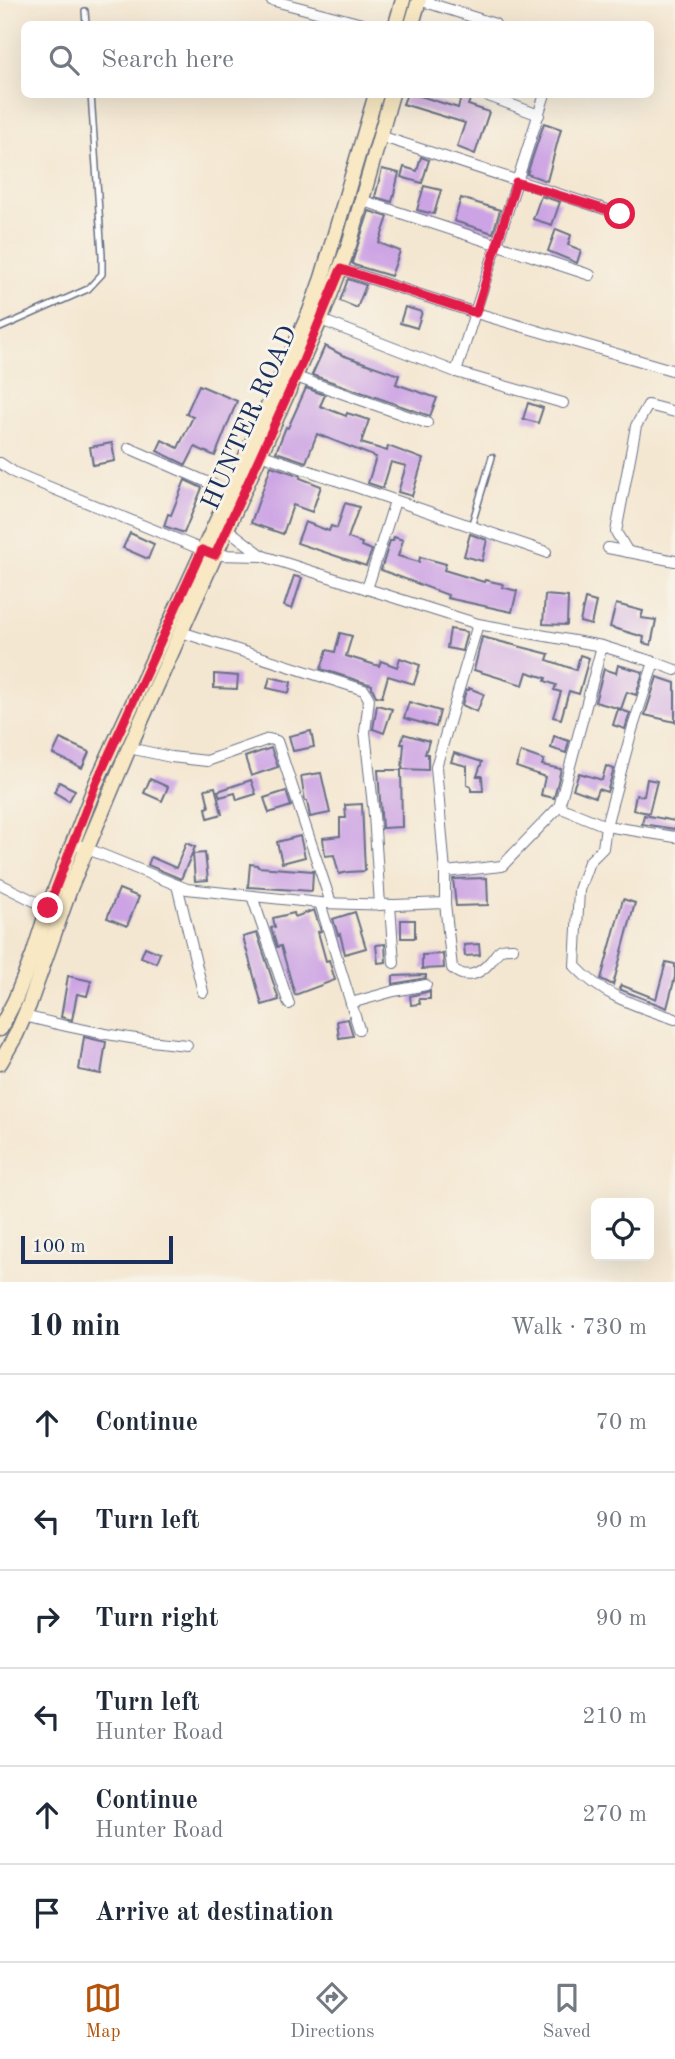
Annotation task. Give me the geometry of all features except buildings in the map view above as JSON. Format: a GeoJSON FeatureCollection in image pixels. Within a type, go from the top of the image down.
{"type":"FeatureCollection","features":[{"type":"Feature","properties":{"kind":"main road"},"geometry":{"type":"LineString","coordinates":[[397,21],[403,0]]}},
{"type":"Feature","properties":{"kind":"main road"},"geometry":{"type":"LineString","coordinates":[[413,21],[419,0]]}},
{"type":"Feature","properties":{"kind":"main road","name":"HUNTER ROAD"},"geometry":{"type":"LineString","coordinates":[[0,1063],[24,1016],[80,846],[96,783],[221,524],[260,454],[290,378],[375,98]]}},
{"type":"Feature","properties":{"kind":"main road","name":"HUNTER ROAD"},"geometry":{"type":"LineString","coordinates":[[221,524],[230,492],[321,320],[341,269],[391,98]]}},
{"type":"Feature","properties":{"kind":"main road","name":"HUNTER ROAD"},"geometry":{"type":"LineString","coordinates":[[1,1023],[33,955],[48,908],[129,748],[181,632],[209,552]]}},
{"type":"Feature","properties":{"kind":"street"},"geometry":{"type":"LineString","coordinates":[[271,0],[351,21]]}},
{"type":"Feature","properties":{"kind":"street"},"geometry":{"type":"LineString","coordinates":[[419,0],[486,21]]}},
{"type":"Feature","properties":{"kind":"street"},"geometry":{"type":"LineString","coordinates":[[494,98],[539,115]]}},
{"type":"Feature","properties":{"kind":"street"},"geometry":{"type":"LineString","coordinates":[[456,372],[544,98]]}},
{"type":"Feature","properties":{"kind":"street"},"geometry":{"type":"LineString","coordinates":[[380,136],[620,214]]}},
{"type":"Feature","properties":{"kind":"street"},"geometry":{"type":"LineString","coordinates":[[361,200],[590,275]]}},
{"type":"Feature","properties":{"kind":"street"},"geometry":{"type":"LineString","coordinates":[[341,269],[476,313],[675,371]]}},
{"type":"Feature","properties":{"kind":"street"},"geometry":{"type":"LineString","coordinates":[[321,320],[456,372],[563,403]]}},
{"type":"Feature","properties":{"kind":"street"},"geometry":{"type":"LineString","coordinates":[[290,378],[427,423]]}},
{"type":"Feature","properties":{"kind":"street"},"geometry":{"type":"LineString","coordinates":[[628,552],[615,532],[636,426],[648,405],[675,412]]}},
{"type":"Feature","properties":{"kind":"street"},"geometry":{"type":"LineString","coordinates":[[130,448],[230,492]]}},
{"type":"Feature","properties":{"kind":"street"},"geometry":{"type":"LineString","coordinates":[[260,454],[546,552]]}},
{"type":"Feature","properties":{"kind":"street"},"geometry":{"type":"LineString","coordinates":[[0,463],[15,473],[209,552],[264,556],[478,624],[602,646],[675,670]]}},
{"type":"Feature","properties":{"kind":"street"},"geometry":{"type":"LineString","coordinates":[[368,589],[395,500]]}},
{"type":"Feature","properties":{"kind":"street"},"geometry":{"type":"LineString","coordinates":[[221,524],[264,556]]}},
{"type":"Feature","properties":{"kind":"street"},"geometry":{"type":"LineString","coordinates":[[608,548],[675,562]]}},
{"type":"Feature","properties":{"kind":"street"},"geometry":{"type":"LineString","coordinates":[[478,624],[436,767],[452,968],[459,974],[470,975],[487,965],[503,948],[513,948]]}},
{"type":"Feature","properties":{"kind":"street"},"geometry":{"type":"LineString","coordinates":[[181,632],[368,693],[365,732],[394,963]]}},
{"type":"Feature","properties":{"kind":"street"},"geometry":{"type":"LineString","coordinates":[[444,872],[502,866],[559,807],[602,646]]}},
{"type":"Feature","properties":{"kind":"street"},"geometry":{"type":"LineString","coordinates":[[654,662],[632,730],[606,826],[603,848],[589,862],[579,890],[575,966],[590,982],[617,999],[675,1019]]}},
{"type":"Feature","properties":{"kind":"street"},"geometry":{"type":"LineString","coordinates":[[129,748],[207,761],[250,744],[269,739],[277,741],[326,903],[359,1029]]}},
{"type":"Feature","properties":{"kind":"street"},"geometry":{"type":"LineString","coordinates":[[559,807],[606,826],[675,837]]}},
{"type":"Feature","properties":{"kind":"street"},"geometry":{"type":"LineString","coordinates":[[80,846],[187,889],[326,903],[445,903]]}},
{"type":"Feature","properties":{"kind":"street"},"geometry":{"type":"LineString","coordinates":[[0,884],[48,908]]}},
{"type":"Feature","properties":{"kind":"street"},"geometry":{"type":"LineString","coordinates":[[177,885],[203,992]]}},
{"type":"Feature","properties":{"kind":"street"},"geometry":{"type":"LineString","coordinates":[[252,896],[289,1004]]}},
{"type":"Feature","properties":{"kind":"street"},"geometry":{"type":"LineString","coordinates":[[351,1003],[426,985]]}},
{"type":"Feature","properties":{"kind":"street"},"geometry":{"type":"LineString","coordinates":[[24,1016],[136,1041],[187,1045]]}},
{"type":"Feature","properties":{"kind":"lane"},"geometry":{"type":"LineString","coordinates":[[85,11],[86,21]]}},
{"type":"Feature","properties":{"kind":"lane"},"geometry":{"type":"LineString","coordinates":[[0,328],[88,289],[102,274],[103,255],[91,98]]}},
{"type":"Feature","properties":{"kind":"lane"},"geometry":{"type":"LineString","coordinates":[[471,527],[492,457]]}},
{"type":"Feature","properties":{"kind":"route"},"geometry":{"type":"LineString","coordinates":[[48,908],[96,783],[202,550],[215,555],[303,361],[341,269],[476,313],[516,182],[620,214]]}}]}
